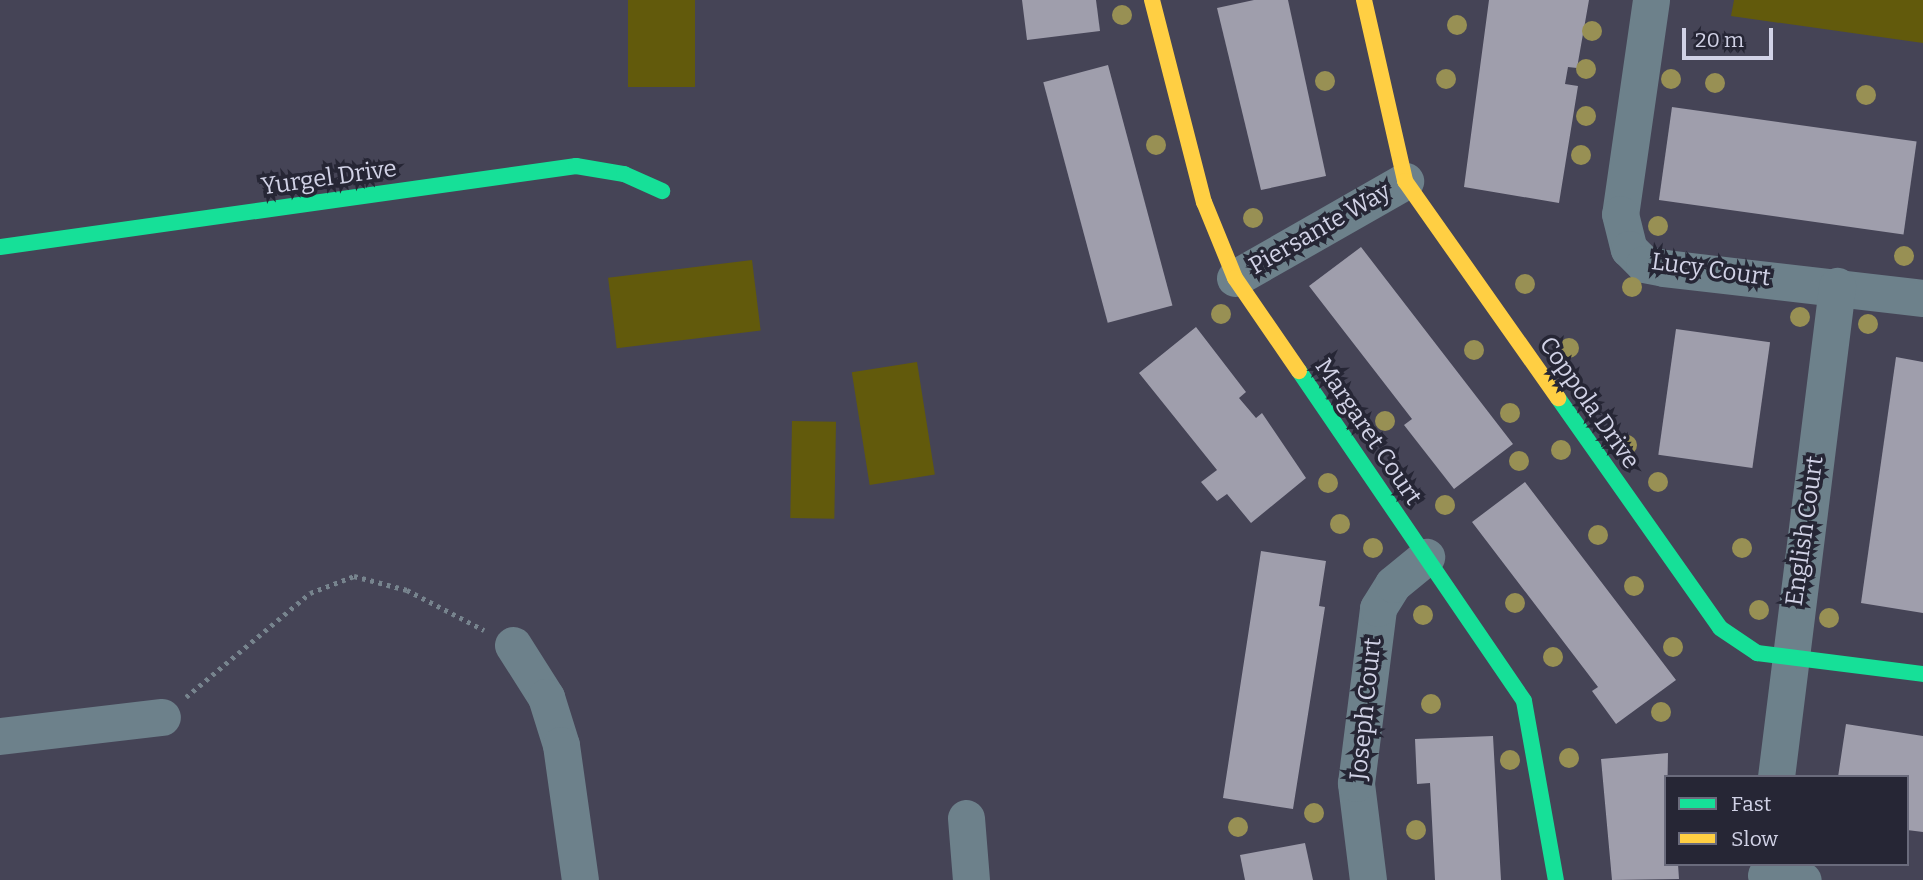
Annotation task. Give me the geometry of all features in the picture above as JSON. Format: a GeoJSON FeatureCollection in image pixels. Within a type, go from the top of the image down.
{"type":"FeatureCollection","features":[{"type":"Feature","properties":{"kind":"street","name":"Margaret Court"},"geometry":{"type":"LineString","coordinates":[[1152,0],[1204,202],[1235,278],[1524,701],[1556,880]]}},
{"type":"Feature","properties":{"kind":"street","name":"Coppola Drive"},"geometry":{"type":"LineString","coordinates":[[1364,0],[1405,180],[1720,628],[1736,645],[1788,658],[1923,674]]}},
{"type":"Feature","properties":{"kind":"street","name":"Lucy Court"},"geometry":{"type":"LineString","coordinates":[[1651,0],[1620,214],[1629,249],[1644,264],[1664,268],[1923,298]]}},
{"type":"Feature","properties":{"kind":"street","name":"Yurgel Drive"},"geometry":{"type":"LineString","coordinates":[[0,247],[576,166],[624,174],[662,191]]}},
{"type":"Feature","properties":{"kind":"street","name":"Piersante Way"},"geometry":{"type":"LineString","coordinates":[[1235,278],[1405,180]]}},
{"type":"Feature","properties":{"kind":"street","name":"English Court"},"geometry":{"type":"LineString","coordinates":[[1776,775],[1788,658],[1837,286]]}},
{"type":"Feature","properties":{"kind":"street","name":"Joseph Court"},"geometry":{"type":"LineString","coordinates":[[1368,880],[1356,783],[1378,608],[1393,584],[1426,557]]}},
{"type":"Feature","properties":{"kind":"street"},"geometry":{"type":"LineString","coordinates":[[513,645],[546,697],[561,745],[580,880]]}},
{"type":"Feature","properties":{"kind":"street"},"geometry":{"type":"LineString","coordinates":[[0,736],[162,717]]}},
{"type":"Feature","properties":{"kind":"street"},"geometry":{"type":"LineString","coordinates":[[965,818],[971,880]]}},
{"type":"Feature","properties":{"kind":"street"},"geometry":{"type":"LineString","coordinates":[[1764,873],[1803,880]]}},
{"type":"Feature","properties":{"kind":"path"},"geometry":{"type":"LineString","coordinates":[[162,717],[310,593],[354,576],[407,590],[513,645]]}},
{"type":"Feature","properties":{"kind":"shaded area"},"geometry":{"type":"Polygon","coordinates":[[[628,0],[695,0],[695,87],[628,87],[628,0]]]}},
{"type":"Feature","properties":{"kind":"shaded area"},"geometry":{"type":"Polygon","coordinates":[[[1734,0],[1923,0],[1923,43],[1731,16],[1734,0]]]}},
{"type":"Feature","properties":{"kind":"shaded area"},"geometry":{"type":"Polygon","coordinates":[[[752,260],[761,330],[617,348],[608,278],[752,260]]]}},
{"type":"Feature","properties":{"kind":"shaded area"},"geometry":{"type":"Polygon","coordinates":[[[917,362],[935,475],[870,485],[852,372],[917,362]]]}},
{"type":"Feature","properties":{"kind":"shaded area"},"geometry":{"type":"Polygon","coordinates":[[[792,421],[836,422],[834,519],[790,518],[792,421]]]}},
{"type":"Feature","properties":{"kind":"building"},"geometry":{"type":"Polygon","coordinates":[[[1022,0],[1096,0],[1100,31],[1027,40],[1022,0]]]}},
{"type":"Feature","properties":{"kind":"building"},"geometry":{"type":"Polygon","coordinates":[[[1254,0],[1288,0],[1326,176],[1261,190],[1217,8],[1254,0]]]}},
{"type":"Feature","properties":{"kind":"building"},"geometry":{"type":"Polygon","coordinates":[[[1489,0],[1589,0],[1577,68],[1568,67],[1565,84],[1578,86],[1559,203],[1464,187],[1489,0]]]}},
{"type":"Feature","properties":{"kind":"building"},"geometry":{"type":"Polygon","coordinates":[[[1108,65],[1172,306],[1108,323],[1043,82],[1108,65]]]}},
{"type":"Feature","properties":{"kind":"building"},"geometry":{"type":"Polygon","coordinates":[[[1672,107],[1917,141],[1904,234],[1659,200],[1672,107]]]}},
{"type":"Feature","properties":{"kind":"building"},"geometry":{"type":"Polygon","coordinates":[[[1361,247],[1513,444],[1454,489],[1404,425],[1412,419],[1309,286],[1361,247]]]}},
{"type":"Feature","properties":{"kind":"building"},"geometry":{"type":"Polygon","coordinates":[[[1196,327],[1246,392],[1239,398],[1256,418],[1262,413],[1306,478],[1251,523],[1227,494],[1217,501],[1201,482],[1217,470],[1139,373],[1196,327]]]}},
{"type":"Feature","properties":{"kind":"building"},"geometry":{"type":"Polygon","coordinates":[[[1676,329],[1770,342],[1752,468],[1658,455],[1676,329]]]}},
{"type":"Feature","properties":{"kind":"building"},"geometry":{"type":"Polygon","coordinates":[[[1896,357],[1923,362],[1923,613],[1861,603],[1896,357]]]}},
{"type":"Feature","properties":{"kind":"building"},"geometry":{"type":"Polygon","coordinates":[[[1525,482],[1676,680],[1616,724],[1592,691],[1598,687],[1472,522],[1525,482]]]}},
{"type":"Feature","properties":{"kind":"building"},"geometry":{"type":"Polygon","coordinates":[[[1261,551],[1326,561],[1319,606],[1325,607],[1293,809],[1223,798],[1261,551]]]}},
{"type":"Feature","properties":{"kind":"building"},"geometry":{"type":"Polygon","coordinates":[[[1846,724],[1923,736],[1923,832],[1909,830],[1909,775],[1838,775],[1846,724]]]}},
{"type":"Feature","properties":{"kind":"building"},"geometry":{"type":"Polygon","coordinates":[[[1493,736],[1501,880],[1435,880],[1430,783],[1417,784],[1415,739],[1493,736]]]}},
{"type":"Feature","properties":{"kind":"building"},"geometry":{"type":"Polygon","coordinates":[[[1668,753],[1668,775],[1664,775],[1664,866],[1678,866],[1679,879],[1612,880],[1601,759],[1668,753]]]}},
{"type":"Feature","properties":{"kind":"building"},"geometry":{"type":"Polygon","coordinates":[[[1305,843],[1313,880],[1245,880],[1240,855],[1305,843]]]}},
{"type":"Feature","properties":{"kind":"traffic: fast"},"geometry":{"type":"LineString","coordinates":[[0,247],[576,166],[624,174],[662,191]]}},
{"type":"Feature","properties":{"kind":"traffic: fast"},"geometry":{"type":"LineString","coordinates":[[1299,371],[1524,701],[1556,880]]}},
{"type":"Feature","properties":{"kind":"traffic: fast"},"geometry":{"type":"LineString","coordinates":[[1558,398],[1720,628],[1757,653],[1923,674]]}},
{"type":"Feature","properties":{"kind":"traffic: slow"},"geometry":{"type":"LineString","coordinates":[[1152,0],[1204,202],[1235,278],[1299,371]]}},
{"type":"Feature","properties":{"kind":"traffic: slow"},"geometry":{"type":"LineString","coordinates":[[1364,0],[1405,181],[1558,398]]}}]}
